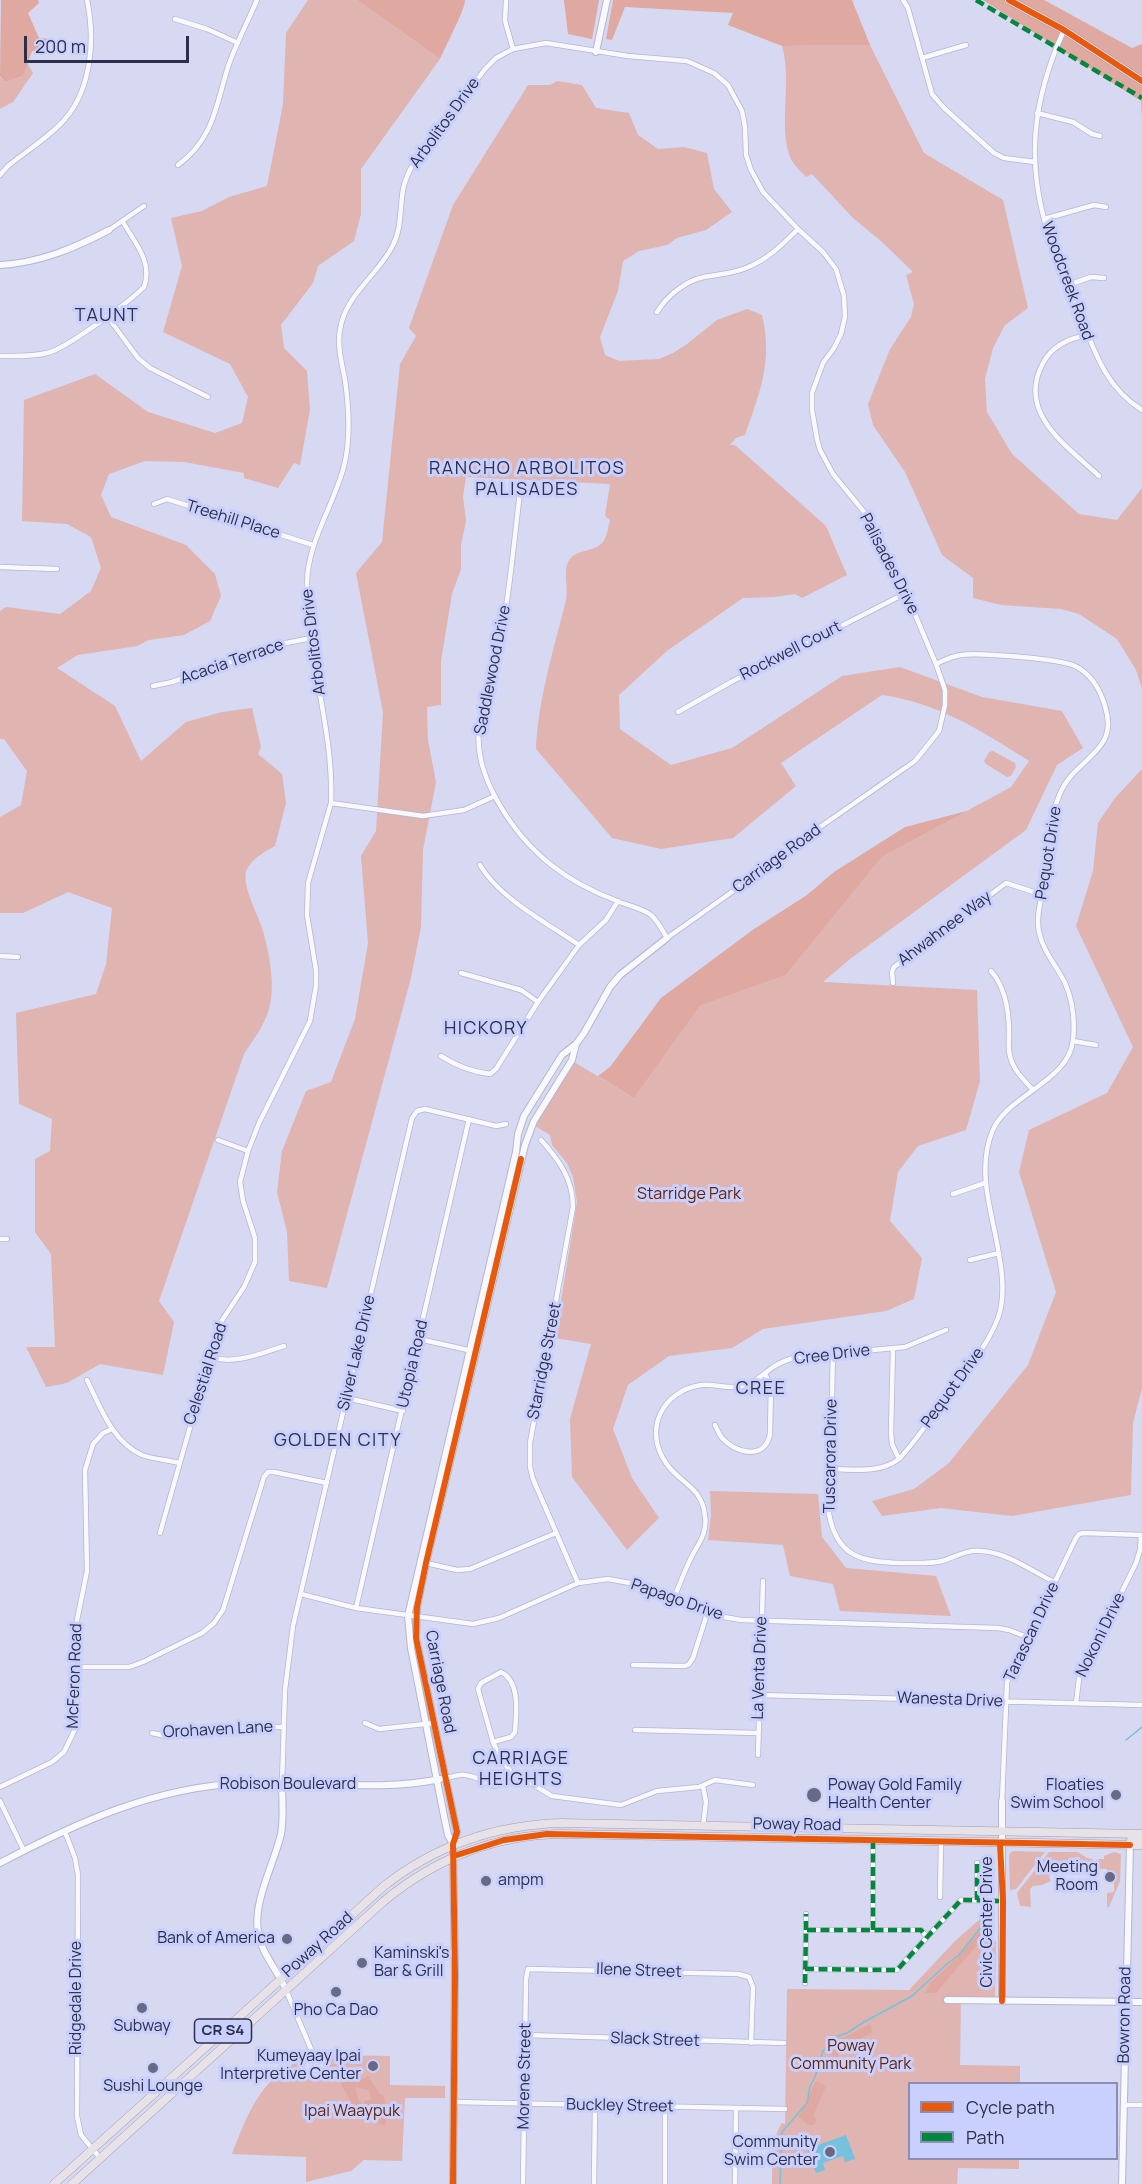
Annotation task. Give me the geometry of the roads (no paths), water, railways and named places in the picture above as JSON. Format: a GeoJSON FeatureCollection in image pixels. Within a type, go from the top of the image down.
{"type":"FeatureCollection","features":[{"type":"Feature","properties":{"kind":"main road"},"geometry":{"type":"LineString","coordinates":[[1009,0],[1064,30],[1142,81]]}},
{"type":"Feature","properties":{"kind":"main road","name":"Poway Road"},"geometry":{"type":"LineString","coordinates":[[54,2184],[391,1881],[420,1861],[453,1844],[502,1829],[545,1823],[1142,1834]]}},
{"type":"Feature","properties":{"kind":"main road"},"geometry":{"type":"LineString","coordinates":[[785,1838],[789,1834],[811,1835],[814,1829]]}},
{"type":"Feature","properties":{"kind":"main road"},"geometry":{"type":"LineString","coordinates":[[873,1840],[875,1830]]}},
{"type":"Feature","properties":{"kind":"main road"},"geometry":{"type":"LineString","coordinates":[[1044,1843],[1057,1839],[1076,1839],[1078,1833]]}},
{"type":"Feature","properties":{"kind":"main road","name":"Poway Road"},"geometry":{"type":"LineString","coordinates":[[72,2184],[392,1894],[413,1878],[454,1856],[504,1840],[548,1834],[1142,1845]]}},
{"type":"Feature","properties":{"kind":"main road"},"geometry":{"type":"LineString","coordinates":[[1130,1845],[1131,1840],[1142,1839]]}},
{"type":"Feature","properties":{"kind":"street"},"geometry":{"type":"LineString","coordinates":[[0,175],[65,120],[77,103],[85,82],[90,55],[90,16],[87,0]]}},
{"type":"Feature","properties":{"kind":"street"},"geometry":{"type":"LineString","coordinates":[[178,165],[194,151],[213,120],[238,43],[257,0]]}},
{"type":"Feature","properties":{"kind":"street"},"geometry":{"type":"LineString","coordinates":[[506,0],[505,21],[513,49]]}},
{"type":"Feature","properties":{"kind":"street"},"geometry":{"type":"LineString","coordinates":[[596,52],[607,0]]}},
{"type":"Feature","properties":{"kind":"street"},"geometry":{"type":"LineString","coordinates":[[903,0],[908,8],[932,94],[944,108],[994,153],[1004,158],[1035,162]]}},
{"type":"Feature","properties":{"kind":"street"},"geometry":{"type":"LineString","coordinates":[[175,19],[207,29],[238,43]]}},
{"type":"Feature","properties":{"kind":"street","name":"Woodcreek Road"},"geometry":{"type":"LineString","coordinates":[[1064,30],[1042,86],[1037,113],[1035,162],[1037,188],[1044,219],[1094,354],[1120,392],[1142,410]]}},
{"type":"Feature","properties":{"kind":"street","name":"Arbolitos Drive"},"geometry":{"type":"LineString","coordinates":[[248,1151],[259,1123],[310,1021],[316,986],[316,970],[307,915],[308,883],[331,803],[330,766],[312,639],[307,578],[313,545],[345,464],[349,429],[340,330],[346,310],[358,290],[384,261],[394,245],[398,232],[404,184],[416,159],[485,69],[496,58],[513,49],[546,43],[596,52]]}},
{"type":"Feature","properties":{"kind":"street"},"geometry":{"type":"LineString","coordinates":[[922,58],[966,45]]}},
{"type":"Feature","properties":{"kind":"street","name":"Palisades Drive"},"geometry":{"type":"LineString","coordinates":[[596,52],[687,61],[714,73],[728,85],[738,101],[745,127],[746,155],[763,192],[823,252],[836,269],[844,296],[845,317],[841,334],[823,363],[812,393],[812,410],[820,450],[833,474],[869,518],[906,593],[936,664]]}},
{"type":"Feature","properties":{"kind":"street"},"geometry":{"type":"LineString","coordinates":[[1037,113],[1073,122],[1092,134],[1100,136]]}},
{"type":"Feature","properties":{"kind":"street"},"geometry":{"type":"LineString","coordinates":[[1044,219],[1094,205],[1106,207]]}},
{"type":"Feature","properties":{"kind":"street"},"geometry":{"type":"LineString","coordinates":[[0,265],[42,258],[75,248],[110,230],[144,206]]}},
{"type":"Feature","properties":{"kind":"street"},"geometry":{"type":"LineString","coordinates":[[0,356],[27,357],[49,353],[67,344],[144,287],[147,279],[145,259],[123,222]]}},
{"type":"Feature","properties":{"kind":"street"},"geometry":{"type":"LineString","coordinates":[[657,312],[665,299],[690,282],[746,268],[777,251],[798,229]]}},
{"type":"Feature","properties":{"kind":"street"},"geometry":{"type":"LineString","coordinates":[[1068,285],[1091,277],[1104,278]]}},
{"type":"Feature","properties":{"kind":"street"},"geometry":{"type":"LineString","coordinates":[[107,316],[138,358],[150,368],[208,397]]}},
{"type":"Feature","properties":{"kind":"street"},"geometry":{"type":"LineString","coordinates":[[1088,335],[1062,343],[1047,356],[1037,374],[1035,395],[1038,411],[1047,426],[1099,476]]}},
{"type":"Feature","properties":{"kind":"street","name":"Saddlewood Drive"},"geometry":{"type":"LineString","coordinates":[[520,492],[499,652],[479,733],[481,758],[489,783],[513,825],[548,862],[587,889],[642,909],[657,921],[667,938]]}},
{"type":"Feature","properties":{"kind":"street","name":"Treehill Place"},"geometry":{"type":"LineString","coordinates":[[154,504],[166,499],[313,545]]}},
{"type":"Feature","properties":{"kind":"street"},"geometry":{"type":"LineString","coordinates":[[0,567],[57,569]]}},
{"type":"Feature","properties":{"kind":"street","name":"Rockwell Court"},"geometry":{"type":"LineString","coordinates":[[678,712],[730,682],[906,593]]}},
{"type":"Feature","properties":{"kind":"street","name":"Acacia Terrace"},"geometry":{"type":"LineString","coordinates":[[153,686],[172,682],[286,643],[312,639]]}},
{"type":"Feature","properties":{"kind":"street","name":"Pequot Drive"},"geometry":{"type":"LineString","coordinates":[[899,1459],[982,1350],[998,1317],[1002,1296],[999,1253],[985,1183],[984,1165],[992,1131],[1002,1116],[1063,1064],[1073,1041],[1074,1018],[1065,983],[1046,951],[1039,932],[1039,915],[1053,853],[1054,811],[1061,791],[1069,777],[1099,750],[1108,725],[1106,708],[1096,683],[1082,670],[1065,662],[974,654],[954,656],[936,664]]}},
{"type":"Feature","properties":{"kind":"street","name":"Carriage Road"},"geometry":{"type":"LineString","coordinates":[[518,1158],[520,1124],[566,1051],[584,1034],[610,987],[620,975],[797,843],[915,761],[939,731],[943,719],[945,690],[936,664]]}},
{"type":"Feature","properties":{"kind":"street"},"geometry":{"type":"LineString","coordinates":[[331,803],[423,816],[464,810],[495,796]]}},
{"type":"Feature","properties":{"kind":"street"},"geometry":{"type":"LineString","coordinates":[[480,865],[487,877],[524,908],[579,945]]}},
{"type":"Feature","properties":{"kind":"street","name":"Ahwahnee Way"},"geometry":{"type":"LineString","coordinates":[[893,983],[894,967],[1000,886],[1006,883],[1013,884],[1043,895]]}},
{"type":"Feature","properties":{"kind":"street"},"geometry":{"type":"LineString","coordinates":[[441,1056],[453,1063],[490,1074],[496,1070],[538,1002],[579,945],[606,920],[618,901]]}},
{"type":"Feature","properties":{"kind":"street"},"geometry":{"type":"LineString","coordinates":[[0,956],[18,957]]}},
{"type":"Feature","properties":{"kind":"street"},"geometry":{"type":"LineString","coordinates":[[992,971],[1000,981],[1007,1004],[1011,1061],[1014,1068],[1033,1090]]}},
{"type":"Feature","properties":{"kind":"street"},"geometry":{"type":"LineString","coordinates":[[461,973],[521,990],[538,1002]]}},
{"type":"Feature","properties":{"kind":"street"},"geometry":{"type":"LineString","coordinates":[[1073,1041],[1096,1045]]}},
{"type":"Feature","properties":{"kind":"street","name":"Carriage Road"},"geometry":{"type":"LineString","coordinates":[[453,1844],[448,1835],[437,1779],[412,1616],[518,1158],[534,1121],[572,1060],[576,1044]]}},
{"type":"Feature","properties":{"kind":"street"},"geometry":{"type":"LineString","coordinates":[[545,1082],[555,1087]]}},
{"type":"Feature","properties":{"kind":"street","name":"Silver Lake Drive"},"geometry":{"type":"LineString","coordinates":[[282,1783],[285,1690],[293,1626],[412,1118],[417,1111],[425,1109],[469,1119]]}},
{"type":"Feature","properties":{"kind":"street"},"geometry":{"type":"LineString","coordinates":[[469,1119],[496,1126],[506,1124]]}},
{"type":"Feature","properties":{"kind":"street","name":"Utopia Road"},"geometry":{"type":"LineString","coordinates":[[356,1608],[469,1119]]}},
{"type":"Feature","properties":{"kind":"street"},"geometry":{"type":"LineString","coordinates":[[218,1140],[248,1151]]}},
{"type":"Feature","properties":{"kind":"street","name":"Starridge Street"},"geometry":{"type":"LineString","coordinates":[[541,1140],[560,1162],[569,1180],[573,1199],[530,1443],[530,1467],[533,1479],[578,1583]]}},
{"type":"Feature","properties":{"kind":"street","name":"Celestial Road"},"geometry":{"type":"LineString","coordinates":[[160,1533],[219,1325],[244,1287],[255,1262],[255,1238],[243,1201],[240,1182],[248,1151]]}},
{"type":"Feature","properties":{"kind":"street"},"geometry":{"type":"LineString","coordinates":[[953,1194],[985,1183]]}},
{"type":"Feature","properties":{"kind":"street"},"geometry":{"type":"LineString","coordinates":[[0,1239],[7,1239]]}},
{"type":"Feature","properties":{"kind":"street"},"geometry":{"type":"LineString","coordinates":[[970,1260],[999,1253]]}},
{"type":"Feature","properties":{"kind":"street","name":"Cree Drive"},"geometry":{"type":"LineString","coordinates":[[673,1600],[690,1560],[704,1535],[706,1518],[699,1495],[670,1469],[660,1456],[656,1436],[658,1416],[663,1406],[686,1388],[704,1384],[742,1387],[760,1379],[784,1361],[798,1357],[915,1344],[946,1330]]}},
{"type":"Feature","properties":{"kind":"street"},"geometry":{"type":"LineString","coordinates":[[419,1339],[472,1351]]}},
{"type":"Feature","properties":{"kind":"street"},"geometry":{"type":"LineString","coordinates":[[209,1357],[229,1360],[244,1358],[284,1346]]}},
{"type":"Feature","properties":{"kind":"street"},"geometry":{"type":"LineString","coordinates":[[830,1469],[870,1470],[882,1468],[899,1459],[892,1444],[891,1432],[893,1348]]}},
{"type":"Feature","properties":{"kind":"street","name":"Tuscarora Drive"},"geometry":{"type":"LineString","coordinates":[[833,1354],[829,1514],[831,1527],[846,1550],[857,1557],[874,1562],[928,1563],[981,1550],[1000,1555],[1054,1582]]}},
{"type":"Feature","properties":{"kind":"street"},"geometry":{"type":"LineString","coordinates":[[715,1425],[721,1437],[735,1449],[743,1452],[757,1451],[762,1448],[769,1440],[770,1434],[771,1385],[765,1374]]}},
{"type":"Feature","properties":{"kind":"street"},"geometry":{"type":"LineString","coordinates":[[87,1380],[112,1429],[127,1446],[142,1455],[179,1463]]}},
{"type":"Feature","properties":{"kind":"street"},"geometry":{"type":"LineString","coordinates":[[347,1398],[403,1411]]}},
{"type":"Feature","properties":{"kind":"street","name":"McFeron Road"},"geometry":{"type":"LineString","coordinates":[[0,1787],[52,1762],[64,1752],[73,1736],[76,1725],[75,1624],[87,1571],[85,1470],[93,1444],[103,1433],[112,1429]]}},
{"type":"Feature","properties":{"kind":"street"},"geometry":{"type":"LineString","coordinates":[[75,1667],[129,1667],[202,1633],[224,1610],[264,1477],[268,1472],[327,1483]]}},
{"type":"Feature","properties":{"kind":"street"},"geometry":{"type":"LineString","coordinates":[[423,1563],[457,1570],[470,1569],[556,1533]]}},
{"type":"Feature","properties":{"kind":"street","name":"Tarascan Drive"},"geometry":{"type":"LineString","coordinates":[[1000,1843],[1007,1682],[1027,1637],[1079,1534],[1141,1535]]}},
{"type":"Feature","properties":{"kind":"street","name":"Nokoni Drive"},"geometry":{"type":"LineString","coordinates":[[1076,1703],[1079,1679],[1136,1563],[1141,1546],[1141,1535]]}},
{"type":"Feature","properties":{"kind":"street","name":"Papago Drive"},"geometry":{"type":"LineString","coordinates":[[301,1594],[356,1608],[463,1624],[486,1622],[578,1583],[608,1579],[630,1583],[707,1614],[741,1620],[998,1628],[1027,1637]]}},
{"type":"Feature","properties":{"kind":"street","name":"La Venta Drive"},"geometry":{"type":"LineString","coordinates":[[758,1755],[763,1581]]}},
{"type":"Feature","properties":{"kind":"street"},"geometry":{"type":"LineString","coordinates":[[633,1665],[685,1666],[689,1664],[707,1614]]}},
{"type":"Feature","properties":{"kind":"street"},"geometry":{"type":"LineString","coordinates":[[494,1742],[511,1737],[515,1732],[516,1693],[506,1675],[501,1672],[478,1687],[494,1742],[501,1759],[515,1777],[527,1781],[552,1796],[621,1805],[657,1791],[703,1786],[717,1780],[753,1785]]}},
{"type":"Feature","properties":{"kind":"street","name":"Wanesta Drive"},"geometry":{"type":"LineString","coordinates":[[759,1695],[1142,1705]]}},
{"type":"Feature","properties":{"kind":"street"},"geometry":{"type":"LineString","coordinates":[[365,1723],[379,1729],[430,1724]]}},
{"type":"Feature","properties":{"kind":"street","name":"Carriage Road"},"geometry":{"type":"LineString","coordinates":[[430,1724],[446,1778],[457,1832],[453,1844],[453,2184]]}},
{"type":"Feature","properties":{"kind":"street","name":"Orohaven Lane"},"geometry":{"type":"LineString","coordinates":[[152,1733],[166,1736],[229,1727],[284,1726]]}},
{"type":"Feature","properties":{"kind":"street"},"geometry":{"type":"LineString","coordinates":[[635,1730],[758,1733]]}},
{"type":"Feature","properties":{"kind":"street"},"geometry":{"type":"LineString","coordinates":[[446,1778],[468,1775],[488,1785],[499,1786],[515,1777]]}},
{"type":"Feature","properties":{"kind":"street","name":"Robison Boulevard"},"geometry":{"type":"LineString","coordinates":[[0,1863],[122,1806],[171,1792],[214,1785],[282,1783],[377,1786],[446,1778]]}},
{"type":"Feature","properties":{"kind":"street"},"geometry":{"type":"LineString","coordinates":[[282,1783],[281,1831],[260,1902],[258,1932],[262,1945],[281,1978],[316,2061],[315,2070]]}},
{"type":"Feature","properties":{"kind":"street"},"geometry":{"type":"LineString","coordinates":[[703,1786],[706,1802],[703,1826]]}},
{"type":"Feature","properties":{"kind":"street"},"geometry":{"type":"LineString","coordinates":[[0,1800],[24,1851]]}},
{"type":"Feature","properties":{"kind":"street","name":"Ridgedale Drive"},"geometry":{"type":"LineString","coordinates":[[65,1832],[75,1858],[78,1875],[76,2116],[81,2135],[100,2158]]}},
{"type":"Feature","properties":{"kind":"street"},"geometry":{"type":"LineString","coordinates":[[873,1840],[873,1930]]}},
{"type":"Feature","properties":{"kind":"street"},"geometry":{"type":"LineString","coordinates":[[940,1897],[941,1842]]}},
{"type":"Feature","properties":{"kind":"street","name":"Civic Center Drive"},"geometry":{"type":"LineString","coordinates":[[1000,1843],[1003,1901],[1002,2001]]}},
{"type":"Feature","properties":{"kind":"street","name":"Bowron Road"},"geometry":{"type":"LineString","coordinates":[[1122,2184],[1130,1845]]}},
{"type":"Feature","properties":{"kind":"street"},"geometry":{"type":"LineString","coordinates":[[977,1863],[977,1900]]}},
{"type":"Feature","properties":{"kind":"street"},"geometry":{"type":"LineString","coordinates":[[805,1969],[897,1970],[961,1900],[1003,1901]]}},
{"type":"Feature","properties":{"kind":"street"},"geometry":{"type":"LineString","coordinates":[[805,1983],[806,1914]]}},
{"type":"Feature","properties":{"kind":"street"},"geometry":{"type":"LineString","coordinates":[[806,1930],[921,1930],[927,1937]]}},
{"type":"Feature","properties":{"kind":"street","name":"Ilene Street"},"geometry":{"type":"LineString","coordinates":[[528,1969],[738,1974],[749,1977],[753,1987],[751,2043]]}},
{"type":"Feature","properties":{"kind":"street","name":"Morene Street"},"geometry":{"type":"LineString","coordinates":[[523,2184],[528,1969]]}},
{"type":"Feature","properties":{"kind":"street","name":"Civic Center Drive"},"geometry":{"type":"LineString","coordinates":[[947,2000],[1142,2002]]}},
{"type":"Feature","properties":{"kind":"street","name":"Slack Street"},"geometry":{"type":"LineString","coordinates":[[526,2035],[784,2043]]}},
{"type":"Feature","properties":{"kind":"street","name":"Buckley Street"},"geometry":{"type":"LineString","coordinates":[[454,2102],[785,2109]]}},
{"type":"Feature","properties":{"kind":"street"},"geometry":{"type":"LineString","coordinates":[[594,2105],[594,2184]]}},
{"type":"Feature","properties":{"kind":"street"},"geometry":{"type":"LineString","coordinates":[[1124,2105],[1142,2105]]}},
{"type":"Feature","properties":{"kind":"street"},"geometry":{"type":"LineString","coordinates":[[665,2107],[665,2184]]}},
{"type":"Feature","properties":{"kind":"street"},"geometry":{"type":"LineString","coordinates":[[735,2184],[736,2109]]}},
{"type":"Feature","properties":{"kind":"water","name":"Community Swim Center"},"geometry":{"type":"Polygon","coordinates":[[[846,2135],[855,2159],[845,2162],[843,2156],[823,2163],[825,2170],[816,2173],[807,2149],[846,2135]]]}},
{"type":"Feature","properties":{"kind":"waterway"},"geometry":{"type":"LineString","coordinates":[[1126,1740],[1142,1727]]}},
{"type":"Feature","properties":{"kind":"waterway"},"geometry":{"type":"LineString","coordinates":[[780,2184],[782,2132],[807,2103],[810,2086],[823,2051],[838,2036],[912,1996],[959,1955],[989,1917]]}},
{"type":"Feature","properties":{"kind":"place","name":"Poway Gold Family Health Center"},"geometry":{"type":"Point","coordinates":[814,1795]}},
{"type":"Feature","properties":{"kind":"place","name":"Floaties Swim School"},"geometry":{"type":"Point","coordinates":[1116,1795]}},
{"type":"Feature","properties":{"kind":"place","name":"Meeting Room"},"geometry":{"type":"Point","coordinates":[1110,1877]}},
{"type":"Feature","properties":{"kind":"place","name":"ampm"},"geometry":{"type":"Point","coordinates":[486,1881]}},
{"type":"Feature","properties":{"kind":"place","name":"Bank of America"},"geometry":{"type":"Point","coordinates":[287,1939]}},
{"type":"Feature","properties":{"kind":"place","name":"Kaminski's Bar & Grill"},"geometry":{"type":"Point","coordinates":[362,1963]}},
{"type":"Feature","properties":{"kind":"place","name":"Pho Ca Dao"},"geometry":{"type":"Point","coordinates":[336,1992]}},
{"type":"Feature","properties":{"kind":"place","name":"Subway"},"geometry":{"type":"Point","coordinates":[142,2008]}},
{"type":"Feature","properties":{"kind":"place","name":"Kumeyaay Ipai Interpretive Center"},"geometry":{"type":"Point","coordinates":[373,2066]}},
{"type":"Feature","properties":{"kind":"place","name":"Sushi Lounge"},"geometry":{"type":"Point","coordinates":[153,2068]}},
{"type":"Feature","properties":{"kind":"place","name":"Community Swim Center"},"geometry":{"type":"Point","coordinates":[830,2152]}},
{"type":"Feature","properties":{"kind":"district","name":"TAUNT"},"geometry":{"type":"Point","coordinates":[107,316]}},
{"type":"Feature","properties":{"kind":"district","name":"RANCHO ARBOLITOS PALISADES"},"geometry":{"type":"Point","coordinates":[527,479]}},
{"type":"Feature","properties":{"kind":"district","name":"HICKORY"},"geometry":{"type":"Point","coordinates":[486,1029]}},
{"type":"Feature","properties":{"kind":"district","name":"CREE"},"geometry":{"type":"Point","coordinates":[761,1389]}},
{"type":"Feature","properties":{"kind":"district","name":"GOLDEN CITY"},"geometry":{"type":"Point","coordinates":[338,1441]}},
{"type":"Feature","properties":{"kind":"district","name":"CARRIAGE HEIGHTS"},"geometry":{"type":"Point","coordinates":[521,1769]}},
{"type":"Feature","properties":{"kind":"park label","name":"Starridge Park"},"geometry":{"type":"Point","coordinates":[689,1195]}},
{"type":"Feature","properties":{"kind":"park label","name":"Poway Community Park"},"geometry":{"type":"Point","coordinates":[851,2056]}},
{"type":"Feature","properties":{"kind":"park label","name":"Ipai Waaypuk"},"geometry":{"type":"Point","coordinates":[352,2112]}}]}
